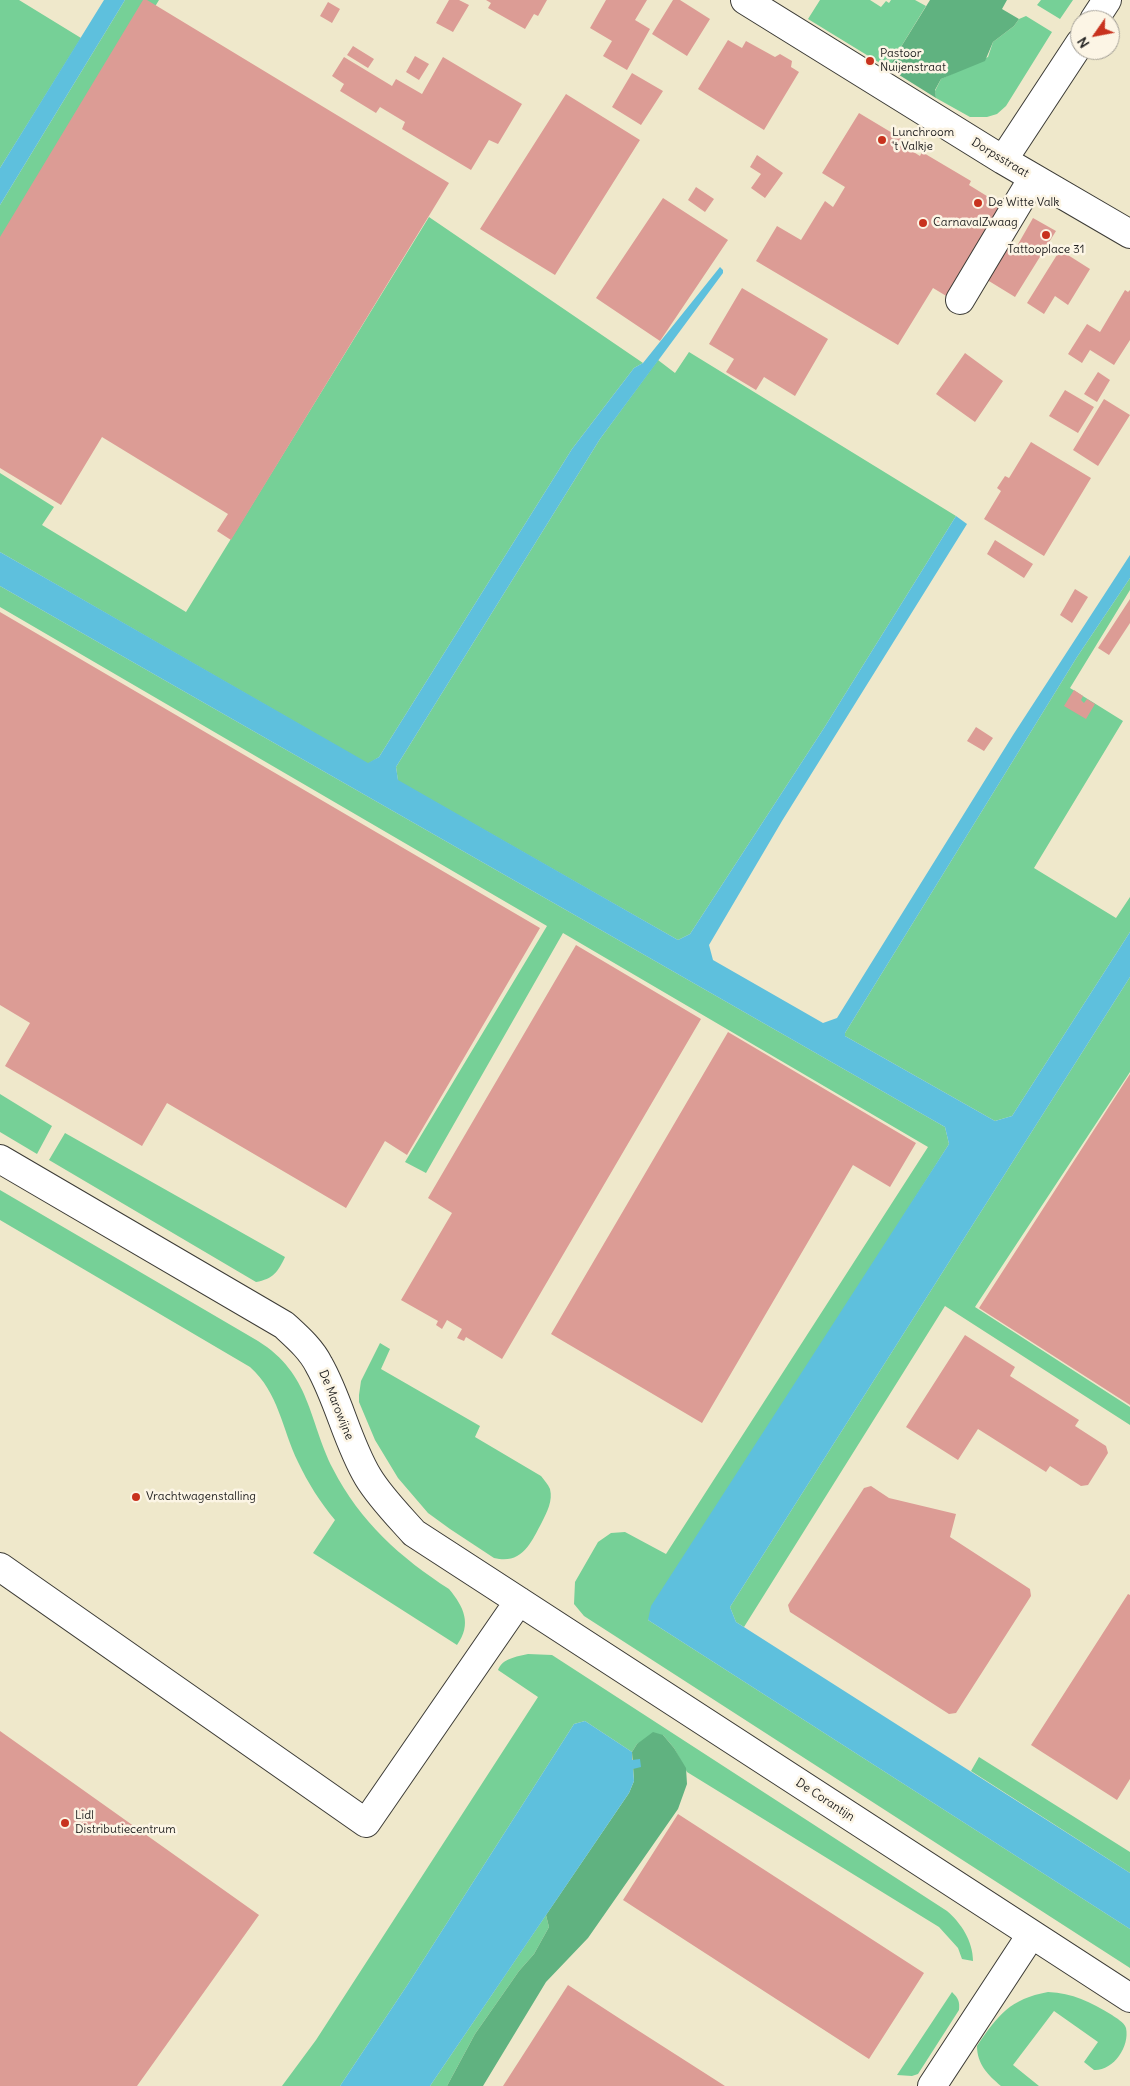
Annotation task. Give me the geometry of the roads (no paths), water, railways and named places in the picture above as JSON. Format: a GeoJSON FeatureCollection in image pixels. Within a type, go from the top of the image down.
{"type":"FeatureCollection","features":[{"type":"Feature","properties":{"kind":"street","name":"Dorpsstraat"},"geometry":{"type":"LineString","coordinates":[[745,0],[1003,160],[1130,234]]}},
{"type":"Feature","properties":{"kind":"street"},"geometry":{"type":"LineString","coordinates":[[1003,160],[1070,57]]}},
{"type":"Feature","properties":{"kind":"street"},"geometry":{"type":"LineString","coordinates":[[960,300],[1033,178]]}},
{"type":"Feature","properties":{"kind":"street","name":"De Marowijne"},"geometry":{"type":"LineString","coordinates":[[0,1159],[284,1325],[305,1345],[319,1364],[350,1442],[368,1477],[392,1509],[414,1532],[619,1666]]}},
{"type":"Feature","properties":{"kind":"street"},"geometry":{"type":"LineString","coordinates":[[0,1567],[366,1823],[519,1601]]}},
{"type":"Feature","properties":{"kind":"street","name":"De Corantijn"},"geometry":{"type":"LineString","coordinates":[[619,1666],[1130,1998]]}},
{"type":"Feature","properties":{"kind":"street"},"geometry":{"type":"LineString","coordinates":[[932,2086],[1031,1935]]}},
{"type":"Feature","properties":{"kind":"water"},"geometry":{"type":"Polygon","coordinates":[[[104,0],[125,0],[0,205],[0,168],[104,0]]]}},
{"type":"Feature","properties":{"kind":"water"},"geometry":{"type":"Polygon","coordinates":[[[720,267],[723,273],[600,439],[396,767],[398,780],[678,940],[690,934],[824,728],[956,516],[967,524],[782,821],[709,945],[713,960],[823,1023],[837,1018],[1013,735],[1130,555],[1130,578],[1077,657],[845,1033],[845,1036],[995,1121],[1012,1116],[1130,932],[1130,977],[730,1607],[736,1622],[1130,1873],[1130,1929],[648,1620],[651,1606],[949,1144],[945,1127],[0,586],[0,552],[368,763],[379,757],[572,449],[634,368],[643,363],[720,267]]]}},
{"type":"Feature","properties":{"kind":"water"},"geometry":{"type":"Polygon","coordinates":[[[585,1721],[632,1752],[632,1760],[640,1759],[641,1767],[633,1769],[634,1781],[629,1793],[430,2086],[340,2086],[408,1984],[574,1724],[585,1721]]]}},
{"type":"Feature","properties":{"kind":"place","name":"Pastoor Nuijenstraat"},"geometry":{"type":"Point","coordinates":[870,61]}},
{"type":"Feature","properties":{"kind":"place","name":"Lunchroom 't Valkje"},"geometry":{"type":"Point","coordinates":[882,140]}},
{"type":"Feature","properties":{"kind":"place","name":"De Witte Valk"},"geometry":{"type":"Point","coordinates":[978,203]}},
{"type":"Feature","properties":{"kind":"place","name":"CarnavalZwaag"},"geometry":{"type":"Point","coordinates":[923,223]}},
{"type":"Feature","properties":{"kind":"place","name":"Tattooplace 31"},"geometry":{"type":"Point","coordinates":[1046,235]}},
{"type":"Feature","properties":{"kind":"place","name":"Vrachtwagenstalling"},"geometry":{"type":"Point","coordinates":[136,1497]}},
{"type":"Feature","properties":{"kind":"place","name":"Lidl Distributiecentrum"},"geometry":{"type":"Point","coordinates":[65,1823]}}]}
